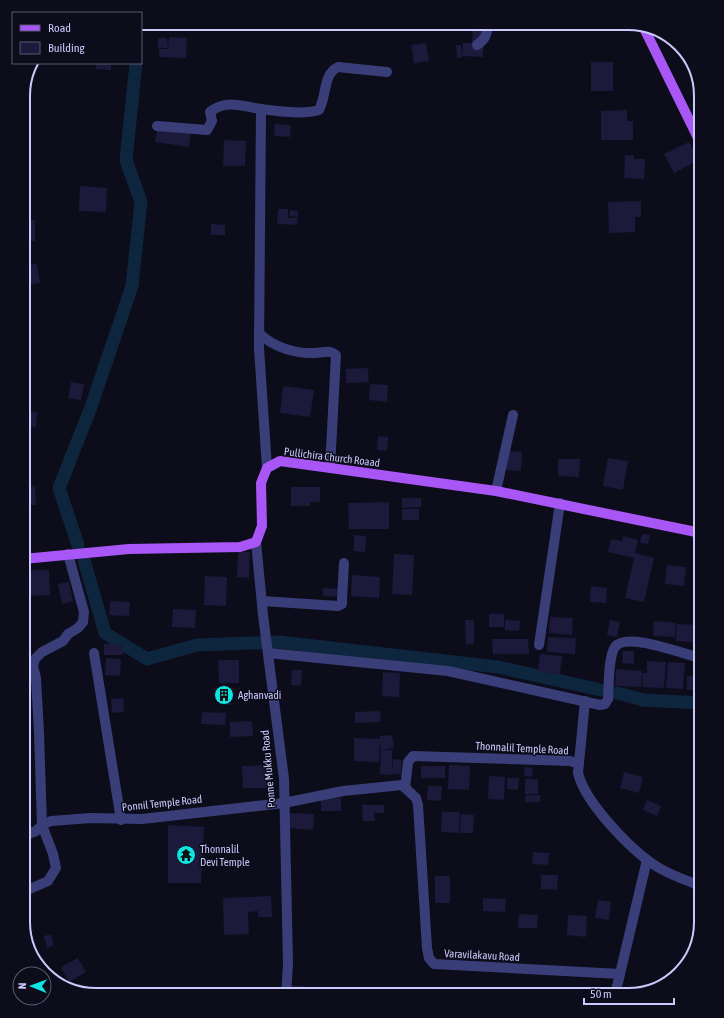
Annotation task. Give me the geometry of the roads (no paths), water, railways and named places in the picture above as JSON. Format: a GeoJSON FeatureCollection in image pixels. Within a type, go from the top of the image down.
{"type":"FeatureCollection","features":[{"type":"Feature","properties":{"kind":"main road"},"geometry":{"type":"LineString","coordinates":[[646,32],[694,130]]}},
{"type":"Feature","properties":{"kind":"main road","name":"Pullichira Church Roaad"},"geometry":{"type":"LineString","coordinates":[[267,468],[280,461],[496,491],[694,532]]}},
{"type":"Feature","properties":{"kind":"main road"},"geometry":{"type":"LineString","coordinates":[[30,558],[129,549],[240,547],[256,542],[262,526],[261,483],[267,468]]}},
{"type":"Feature","properties":{"kind":"street"},"geometry":{"type":"LineString","coordinates":[[477,45],[484,41],[487,30]]}},
{"type":"Feature","properties":{"kind":"street"},"geometry":{"type":"LineString","coordinates":[[157,126],[207,130],[212,121],[210,112],[218,106],[226,104],[261,109],[312,112],[319,110],[324,101],[327,78],[332,70],[338,67],[387,72]]}},
{"type":"Feature","properties":{"kind":"street"},"geometry":{"type":"LineString","coordinates":[[261,109],[259,333],[267,468]]}},
{"type":"Feature","properties":{"kind":"street"},"geometry":{"type":"LineString","coordinates":[[259,333],[266,340],[286,349],[314,353],[329,351],[336,355],[330,468]]}},
{"type":"Feature","properties":{"kind":"street"},"geometry":{"type":"LineString","coordinates":[[496,491],[513,415]]}},
{"type":"Feature","properties":{"kind":"street"},"geometry":{"type":"LineString","coordinates":[[539,645],[560,503]]}},
{"type":"Feature","properties":{"kind":"street","name":"Ponne Mukku Road"},"geometry":{"type":"LineString","coordinates":[[256,542],[284,779],[288,964],[286,988]]}},
{"type":"Feature","properties":{"kind":"street"},"geometry":{"type":"LineString","coordinates":[[30,889],[48,881],[56,868],[54,854],[42,825],[37,689],[33,666],[35,659],[42,652],[63,641],[68,634],[78,628],[83,622],[84,612],[68,554]]}},
{"type":"Feature","properties":{"kind":"street"},"geometry":{"type":"LineString","coordinates":[[262,601],[338,606],[342,604],[344,563]]}},
{"type":"Feature","properties":{"kind":"street"},"geometry":{"type":"LineString","coordinates":[[268,653],[448,671],[600,705],[605,704],[608,699],[611,659],[615,646],[622,642],[662,645],[694,656]]}},
{"type":"Feature","properties":{"kind":"street"},"geometry":{"type":"LineString","coordinates":[[94,653],[121,820]]}},
{"type":"Feature","properties":{"kind":"street"},"geometry":{"type":"LineString","coordinates":[[579,764],[585,701]]}},
{"type":"Feature","properties":{"kind":"street","name":"Thonnalil Temple Road"},"geometry":{"type":"LineString","coordinates":[[404,787],[408,762],[413,756],[570,761],[579,764],[578,773],[580,782],[609,823],[647,860],[662,870],[694,883]]}},
{"type":"Feature","properties":{"kind":"street"},"geometry":{"type":"LineString","coordinates":[[284,803],[342,791],[404,787]]}},
{"type":"Feature","properties":{"kind":"street","name":"Varavilakavu Road"},"geometry":{"type":"LineString","coordinates":[[404,787],[416,798],[418,805],[427,948],[429,958],[434,964],[620,974]]}},
{"type":"Feature","properties":{"kind":"street","name":"Ponnil Temple Road"},"geometry":{"type":"LineString","coordinates":[[30,833],[51,821],[91,818],[121,820],[142,819],[284,803]]}},
{"type":"Feature","properties":{"kind":"street"},"geometry":{"type":"LineString","coordinates":[[617,988],[647,860]]}},
{"type":"Feature","properties":{"kind":"waterway"},"geometry":{"type":"LineString","coordinates":[[78,545],[59,488],[91,407],[132,286],[141,202],[126,160],[136,64]]}},
{"type":"Feature","properties":{"kind":"waterway"},"geometry":{"type":"LineString","coordinates":[[84,560],[105,633],[147,659],[197,645],[279,642],[498,667],[601,690]]}},
{"type":"Feature","properties":{"kind":"waterway"},"geometry":{"type":"LineString","coordinates":[[617,693],[643,700],[694,703]]}},
{"type":"Feature","properties":{"kind":"place","name":"Aghanvadi"},"geometry":{"type":"Point","coordinates":[224,695]}},
{"type":"Feature","properties":{"kind":"place","name":"Thonnalil Devi Temple"},"geometry":{"type":"Point","coordinates":[186,855]}}]}
